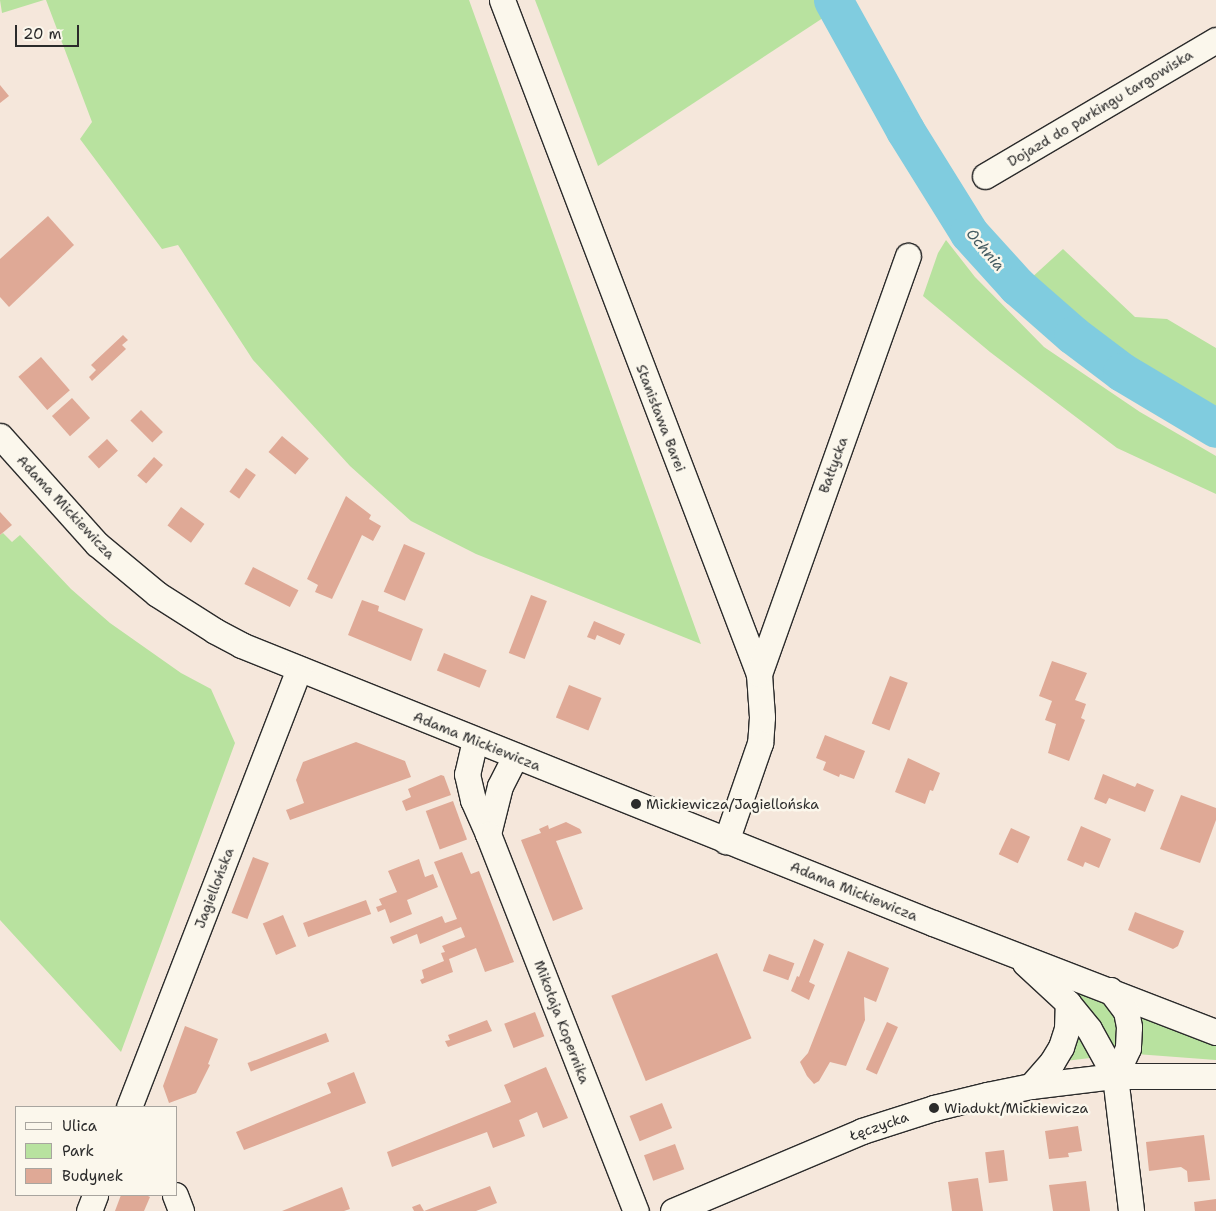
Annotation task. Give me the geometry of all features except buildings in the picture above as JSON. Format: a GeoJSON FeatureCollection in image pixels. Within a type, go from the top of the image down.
{"type":"FeatureCollection","features":[{"type":"Feature","properties":{"kind":"street","name":"Stanisława Barei"},"geometry":{"type":"LineString","coordinates":[[502,0],[759,674],[762,717],[760,743],[726,841]]}},
{"type":"Feature","properties":{"kind":"street","name":"Dojazd do parkingu targowiska"},"geometry":{"type":"LineString","coordinates":[[985,176],[1216,40]]}},
{"type":"Feature","properties":{"kind":"street","name":"Bałtycka"},"geometry":{"type":"LineString","coordinates":[[759,674],[908,256]]}},
{"type":"Feature","properties":{"kind":"street","name":"Adama Mickiewicza"},"geometry":{"type":"LineString","coordinates":[[0,436],[97,544],[132,575],[215,631],[299,669],[726,841],[1216,1032]]}},
{"type":"Feature","properties":{"kind":"street","name":"Jagiellońska"},"geometry":{"type":"LineString","coordinates":[[129,1106],[299,669]]}},
{"type":"Feature","properties":{"kind":"street","name":"Mikołaja Kopernika"},"geometry":{"type":"LineString","coordinates":[[475,740],[467,774],[473,800],[636,1211]]}},
{"type":"Feature","properties":{"kind":"street"},"geometry":{"type":"LineString","coordinates":[[488,834],[500,786],[515,756]]}},
{"type":"Feature","properties":{"kind":"street","name":"Adama Mickiewicza"},"geometry":{"type":"LineString","coordinates":[[1013,954],[1068,1003],[1089,1029],[1115,1076]]}},
{"type":"Feature","properties":{"kind":"street"},"geometry":{"type":"LineString","coordinates":[[1110,990],[1126,1011],[1129,1027],[1128,1048],[1115,1076],[1131,1211]]}},
{"type":"Feature","properties":{"kind":"street"},"geometry":{"type":"LineString","coordinates":[[1031,1086],[1052,1062],[1061,1047],[1067,1028],[1068,1003]]}},
{"type":"Feature","properties":{"kind":"street","name":"Łęczycka"},"geometry":{"type":"LineString","coordinates":[[676,1209],[862,1131],[934,1108],[1031,1086],[1115,1076],[1216,1076]]}},
{"type":"Feature","properties":{"kind":"street"},"geometry":{"type":"LineString","coordinates":[[89,1211],[95,1196]]}},
{"type":"Feature","properties":{"kind":"street"},"geometry":{"type":"LineString","coordinates":[[175,1196],[181,1211]]}},
{"type":"Feature","properties":{"kind":"green space"},"geometry":{"type":"Polygon","coordinates":[[[0,0],[44,0],[2,13],[0,0]]]}},
{"type":"Feature","properties":{"kind":"green space"},"geometry":{"type":"Polygon","coordinates":[[[46,0],[469,0],[701,644],[476,554],[411,521],[350,466],[253,360],[178,245],[162,249],[80,139],[92,122],[46,0]]]}},
{"type":"Feature","properties":{"kind":"green space"},"geometry":{"type":"Polygon","coordinates":[[[535,0],[821,0],[829,14],[598,166],[535,0]]]}},
{"type":"Feature","properties":{"kind":"green space"},"geometry":{"type":"Polygon","coordinates":[[[946,240],[975,277],[1044,347],[1140,412],[1216,456],[1216,494],[1117,448],[990,352],[923,296],[938,253],[946,240]]]}},
{"type":"Feature","properties":{"kind":"green space"},"geometry":{"type":"Polygon","coordinates":[[[1063,249],[1135,317],[1167,319],[1216,348],[1216,416],[1164,389],[1113,354],[1068,319],[1029,280],[1063,249]]]}},
{"type":"Feature","properties":{"kind":"green space"},"geometry":{"type":"Polygon","coordinates":[[[3,533],[12,542],[20,535],[71,589],[110,623],[181,673],[211,689],[235,743],[121,1052],[0,920],[0,535],[3,533]]]}},
{"type":"Feature","properties":{"kind":"green space"},"geometry":{"type":"Polygon","coordinates":[[[1055,978],[1101,997],[1116,1016],[1119,1039],[1116,1049],[1108,1047],[1055,978]]]}},
{"type":"Feature","properties":{"kind":"green space"},"geometry":{"type":"Polygon","coordinates":[[[1132,1009],[1216,1043],[1216,1060],[1136,1054],[1132,1009]]]}},
{"type":"Feature","properties":{"kind":"green space"},"geometry":{"type":"Polygon","coordinates":[[[1075,1026],[1089,1048],[1090,1058],[1065,1061],[1075,1026]]]}},
{"type":"Feature","properties":{"kind":"waterway","name":"Ochnia"},"geometry":{"type":"LineString","coordinates":[[833,0],[905,130],[969,233],[1017,286],[1073,335],[1122,372],[1216,428]]}},
{"type":"Feature","properties":{"kind":"place","name":"Mickiewicza/Jagiellońska"},"geometry":{"type":"Point","coordinates":[636,804]}},
{"type":"Feature","properties":{"kind":"place","name":"Wiadukt/Mickiewicza"},"geometry":{"type":"Point","coordinates":[934,1108]}}]}
